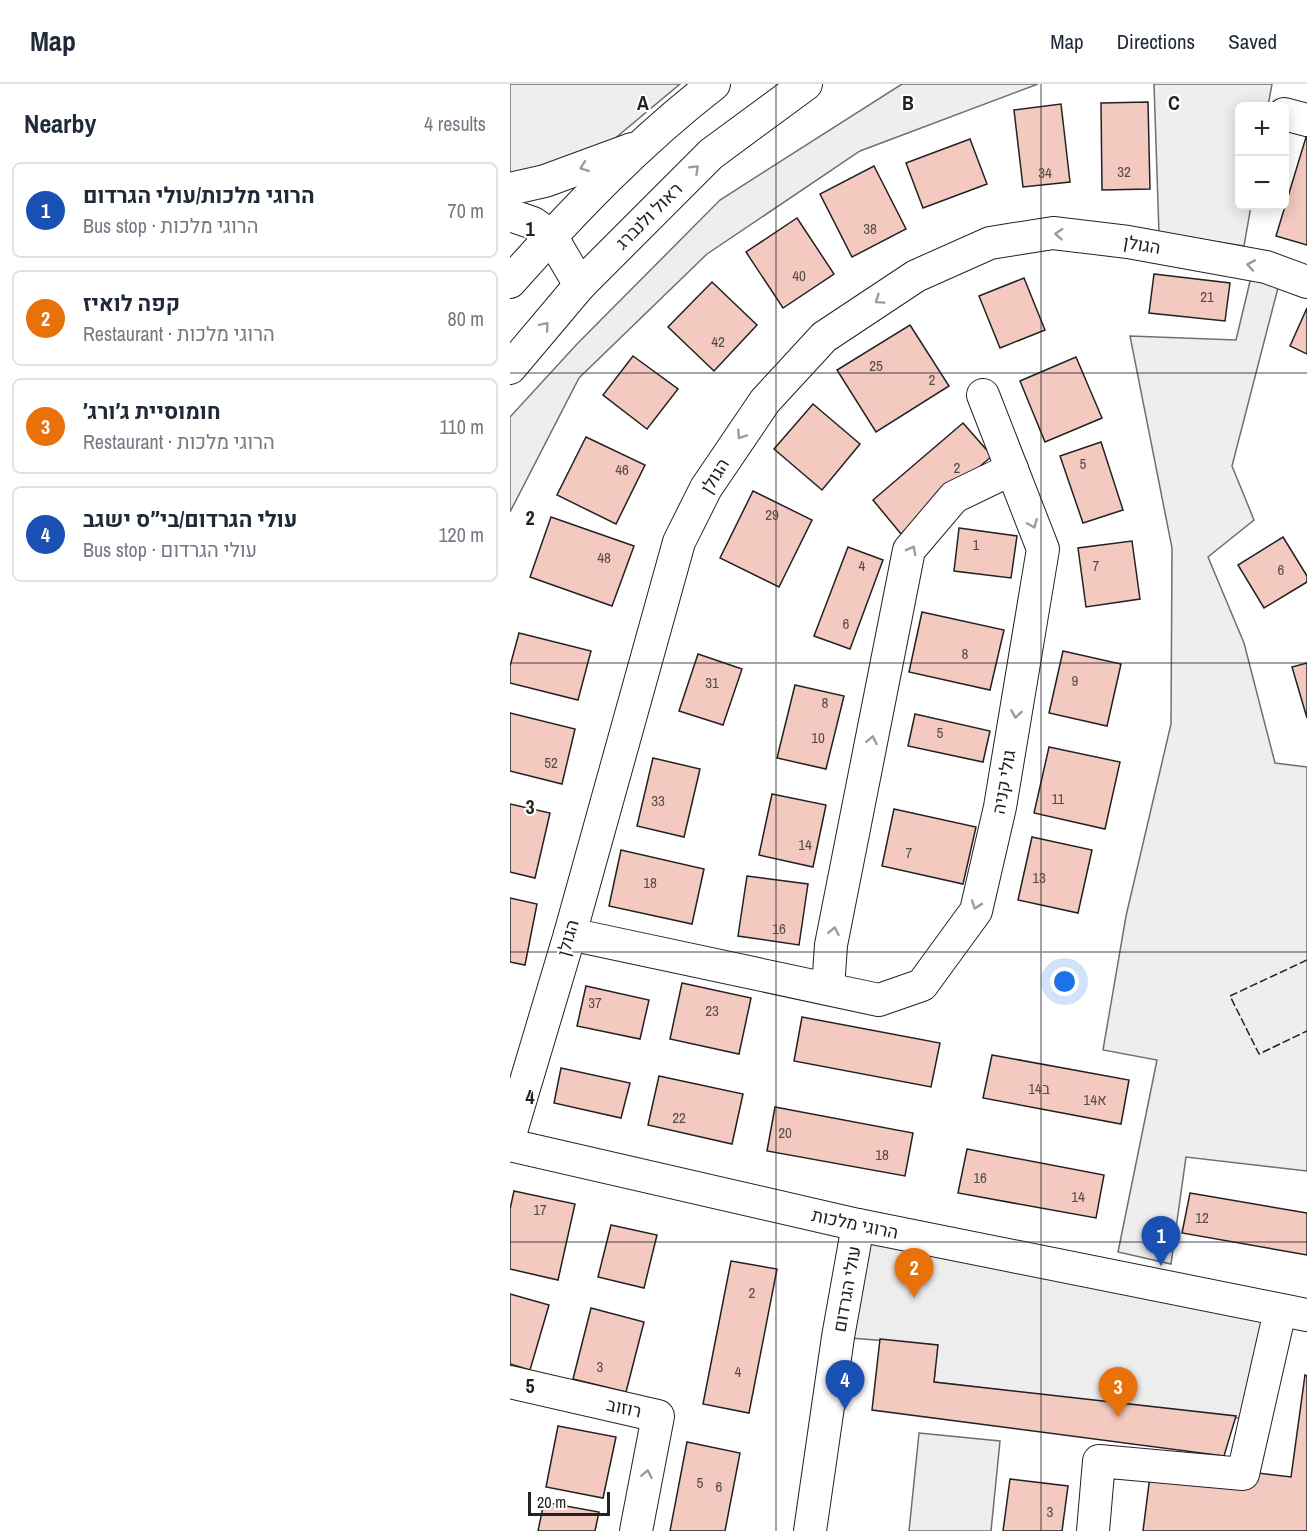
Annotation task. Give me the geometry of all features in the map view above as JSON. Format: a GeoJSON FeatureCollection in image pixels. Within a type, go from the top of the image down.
{"type":"FeatureCollection","features":[{"type":"Feature","properties":{"kind":"street"},"geometry":{"type":"LineString","coordinates":[[510,282],[531,246],[639,147],[714,84]]}},
{"type":"Feature","properties":{"kind":"street","name":"ראול ולנברג"},"geometry":{"type":"LineString","coordinates":[[510,368],[580,285],[711,154],[806,84]]}},
{"type":"Feature","properties":{"kind":"street"},"geometry":{"type":"LineString","coordinates":[[1289,115],[1307,120]]}},
{"type":"Feature","properties":{"kind":"street"},"geometry":{"type":"LineString","coordinates":[[510,189],[545,181],[639,147]]}},
{"type":"Feature","properties":{"kind":"street"},"geometry":{"type":"LineString","coordinates":[[510,215],[533,223],[531,246]]}},
{"type":"Feature","properties":{"kind":"street","name":"הגולן"},"geometry":{"type":"LineString","coordinates":[[510,1135],[570,934],[679,542],[706,488],[765,401],[824,337],[916,276],[990,243],[1053,233],[1128,242],[1266,267],[1307,282]]}},
{"type":"Feature","properties":{"kind":"street"},"geometry":{"type":"LineString","coordinates":[[531,246],[580,285]]}},
{"type":"Feature","properties":{"kind":"street","name":"גולי קניה"},"geometry":{"type":"LineString","coordinates":[[570,934],[879,1000],[922,986],[976,910],[1000,807],[1043,549],[983,395]]}},
{"type":"Feature","properties":{"kind":"street"},"geometry":{"type":"LineString","coordinates":[[828,989],[831,945],[909,550],[954,497],[1012,469]]}},
{"type":"Feature","properties":{"kind":"street","name":"הרוגי מלכות"},"geometry":{"type":"LineString","coordinates":[[510,1145],[858,1225],[1293,1313]]}},
{"type":"Feature","properties":{"kind":"street","name":"עולי הגרדום"},"geometry":{"type":"LineString","coordinates":[[810,1531],[838,1337],[858,1225]]}},
{"type":"Feature","properties":{"kind":"street"},"geometry":{"type":"LineString","coordinates":[[1093,1531],[1099,1461],[1243,1474],[1293,1313]]}},
{"type":"Feature","properties":{"kind":"street","name":"רוזוב"},"geometry":{"type":"LineString","coordinates":[[510,1382],[658,1416],[636,1531]]}},
{"type":"Feature","properties":{"kind":"shaded area"},"geometry":{"type":"Polygon","coordinates":[[[510,84],[680,84],[595,155],[510,181],[510,84]]]}},
{"type":"Feature","properties":{"kind":"shaded area"},"geometry":{"type":"Polygon","coordinates":[[[902,84],[1038,84],[860,151],[707,254],[579,378],[510,512],[510,417],[577,344],[720,200],[902,84]]]}},
{"type":"Feature","properties":{"kind":"shaded area"},"geometry":{"type":"Polygon","coordinates":[[[1154,84],[1272,84],[1269,102],[1235,102],[1235,210],[1250,210],[1244,246],[1159,233],[1154,84]]]}},
{"type":"Feature","properties":{"kind":"shaded area"},"geometry":{"type":"Polygon","coordinates":[[[1252,273],[1280,280],[1232,466],[1254,520],[1208,557],[1244,643],[1275,763],[1307,767],[1307,1171],[1186,1157],[1171,1264],[1118,1252],[1157,1060],[1103,1050],[1126,916],[1171,724],[1172,548],[1130,336],[1236,340],[1252,273]]]}},
{"type":"Feature","properties":{"kind":"shaded area"},"geometry":{"type":"Polygon","coordinates":[[[858,1225],[1280,1311],[1255,1420],[934,1382],[937,1345],[838,1337],[858,1225]]]}},
{"type":"Feature","properties":{"kind":"shaded area"},"geometry":{"type":"Polygon","coordinates":[[[919,1433],[1000,1441],[991,1531],[909,1531],[919,1433]]]}},
{"type":"Feature","properties":{"kind":"building"},"geometry":{"type":"Polygon","coordinates":[[[1148,102],[1150,189],[1102,190],[1101,103],[1148,102]]]}},
{"type":"Feature","properties":{"kind":"building"},"geometry":{"type":"Polygon","coordinates":[[[1061,104],[1070,182],[1023,187],[1014,110],[1061,104]]]}},
{"type":"Feature","properties":{"kind":"building"},"geometry":{"type":"Polygon","coordinates":[[[1307,134],[1307,245],[1276,236],[1284,210],[1289,210],[1289,193],[1307,134]]]}},
{"type":"Feature","properties":{"kind":"building"},"geometry":{"type":"Polygon","coordinates":[[[970,139],[987,184],[923,208],[906,163],[970,139]]]}},
{"type":"Feature","properties":{"kind":"building"},"geometry":{"type":"Polygon","coordinates":[[[874,166],[906,229],[852,257],[820,194],[874,166]]]}},
{"type":"Feature","properties":{"kind":"building"},"geometry":{"type":"Polygon","coordinates":[[[797,218],[834,274],[783,308],[746,252],[797,218]]]}},
{"type":"Feature","properties":{"kind":"building"},"geometry":{"type":"Polygon","coordinates":[[[1154,274],[1230,283],[1225,321],[1149,313],[1154,274]]]}},
{"type":"Feature","properties":{"kind":"building"},"geometry":{"type":"Polygon","coordinates":[[[1024,278],[1045,330],[1000,348],[979,296],[1024,278]]]}},
{"type":"Feature","properties":{"kind":"building"},"geometry":{"type":"Polygon","coordinates":[[[712,282],[757,325],[714,371],[668,327],[712,282]]]}},
{"type":"Feature","properties":{"kind":"building"},"geometry":{"type":"Polygon","coordinates":[[[1307,308],[1307,354],[1290,346],[1307,308]]]}},
{"type":"Feature","properties":{"kind":"building"},"geometry":{"type":"Polygon","coordinates":[[[910,325],[949,386],[876,432],[837,370],[910,325]]]}},
{"type":"Feature","properties":{"kind":"building"},"geometry":{"type":"Polygon","coordinates":[[[633,356],[678,389],[647,429],[603,395],[633,356]]]}},
{"type":"Feature","properties":{"kind":"building"},"geometry":{"type":"Polygon","coordinates":[[[1076,357],[1102,418],[1045,442],[1020,381],[1076,357]]]}},
{"type":"Feature","properties":{"kind":"building"},"geometry":{"type":"Polygon","coordinates":[[[813,404],[860,444],[822,490],[774,449],[813,404]]]}},
{"type":"Feature","properties":{"kind":"building"},"geometry":{"type":"Polygon","coordinates":[[[963,423],[992,456],[901,534],[873,500],[963,423]]]}},
{"type":"Feature","properties":{"kind":"building"},"geometry":{"type":"Polygon","coordinates":[[[586,437],[645,465],[616,524],[557,495],[586,437]]]}},
{"type":"Feature","properties":{"kind":"building"},"geometry":{"type":"Polygon","coordinates":[[[1101,442],[1123,510],[1083,523],[1060,456],[1101,442]]]}},
{"type":"Feature","properties":{"kind":"building"},"geometry":{"type":"Polygon","coordinates":[[[753,491],[812,520],[779,587],[720,558],[753,491]]]}},
{"type":"Feature","properties":{"kind":"building"},"geometry":{"type":"Polygon","coordinates":[[[551,517],[634,546],[612,606],[530,577],[551,517]]]}},
{"type":"Feature","properties":{"kind":"building"},"geometry":{"type":"Polygon","coordinates":[[[959,528],[1017,536],[1011,578],[954,571],[959,528]]]}},
{"type":"Feature","properties":{"kind":"building"},"geometry":{"type":"Polygon","coordinates":[[[1283,537],[1307,576],[1307,582],[1264,608],[1238,565],[1283,537]]]}},
{"type":"Feature","properties":{"kind":"building"},"geometry":{"type":"Polygon","coordinates":[[[1132,541],[1140,599],[1086,607],[1078,548],[1132,541]]]}},
{"type":"Feature","properties":{"kind":"building"},"geometry":{"type":"Polygon","coordinates":[[[848,547],[883,560],[850,649],[814,636],[848,547]]]}},
{"type":"Feature","properties":{"kind":"building"},"geometry":{"type":"Polygon","coordinates":[[[922,612],[1004,630],[990,690],[909,672],[922,612]]]}},
{"type":"Feature","properties":{"kind":"building"},"geometry":{"type":"Polygon","coordinates":[[[519,633],[591,651],[578,700],[510,683],[510,666],[519,633]]]}},
{"type":"Feature","properties":{"kind":"building"},"geometry":{"type":"Polygon","coordinates":[[[1063,651],[1121,664],[1107,726],[1049,713],[1063,651]]]}},
{"type":"Feature","properties":{"kind":"building"},"geometry":{"type":"Polygon","coordinates":[[[698,654],[742,669],[723,725],[679,711],[698,654]]]}},
{"type":"Feature","properties":{"kind":"building"},"geometry":{"type":"Polygon","coordinates":[[[1307,663],[1307,718],[1292,667],[1307,663]]]}},
{"type":"Feature","properties":{"kind":"building"},"geometry":{"type":"Polygon","coordinates":[[[795,685],[844,696],[826,769],[777,758],[795,685]]]}},
{"type":"Feature","properties":{"kind":"building"},"geometry":{"type":"Polygon","coordinates":[[[510,713],[575,729],[562,784],[510,771],[510,713]]]}},
{"type":"Feature","properties":{"kind":"building"},"geometry":{"type":"Polygon","coordinates":[[[915,714],[990,731],[983,762],[908,746],[915,714]]]}},
{"type":"Feature","properties":{"kind":"building"},"geometry":{"type":"Polygon","coordinates":[[[1049,747],[1120,762],[1105,829],[1034,813],[1049,747]]]}},
{"type":"Feature","properties":{"kind":"building"},"geometry":{"type":"Polygon","coordinates":[[[653,758],[700,769],[684,837],[637,826],[653,758]]]}},
{"type":"Feature","properties":{"kind":"building"},"geometry":{"type":"Polygon","coordinates":[[[772,794],[826,805],[813,867],[759,855],[772,794]]]}},
{"type":"Feature","properties":{"kind":"building"},"geometry":{"type":"Polygon","coordinates":[[[510,804],[550,813],[535,878],[510,872],[510,804]]]}},
{"type":"Feature","properties":{"kind":"building"},"geometry":{"type":"Polygon","coordinates":[[[894,809],[976,827],[963,884],[882,866],[894,809]]]}},
{"type":"Feature","properties":{"kind":"building"},"geometry":{"type":"Polygon","coordinates":[[[1032,837],[1092,850],[1078,913],[1018,900],[1032,837]]]}},
{"type":"Feature","properties":{"kind":"building"},"geometry":{"type":"Polygon","coordinates":[[[621,850],[704,869],[692,924],[609,906],[621,850]]]}},
{"type":"Feature","properties":{"kind":"building"},"geometry":{"type":"Polygon","coordinates":[[[747,876],[808,884],[799,945],[738,936],[747,876]]]}},
{"type":"Feature","properties":{"kind":"building"},"geometry":{"type":"Polygon","coordinates":[[[510,898],[537,904],[525,965],[510,962],[510,898]]]}},
{"type":"Feature","properties":{"kind":"building"},"geometry":{"type":"Polygon","coordinates":[[[682,983],[751,998],[739,1054],[670,1039],[682,983]]]}},
{"type":"Feature","properties":{"kind":"building"},"geometry":{"type":"Polygon","coordinates":[[[586,986],[649,1000],[640,1039],[577,1026],[586,986]]]}},
{"type":"Feature","properties":{"kind":"building"},"geometry":{"type":"Polygon","coordinates":[[[802,1017],[940,1043],[931,1087],[794,1061],[802,1017]]]}},
{"type":"Feature","properties":{"kind":"building"},"geometry":{"type":"Polygon","coordinates":[[[992,1055],[1129,1080],[1121,1124],[983,1098],[992,1055]]]}},
{"type":"Feature","properties":{"kind":"building"},"geometry":{"type":"Polygon","coordinates":[[[561,1068],[630,1083],[621,1118],[554,1103],[561,1068]]]}},
{"type":"Feature","properties":{"kind":"building"},"geometry":{"type":"Polygon","coordinates":[[[659,1076],[743,1094],[732,1144],[648,1125],[659,1076]]]}},
{"type":"Feature","properties":{"kind":"building"},"geometry":{"type":"Polygon","coordinates":[[[775,1107],[913,1133],[905,1176],[767,1151],[775,1107]]]}},
{"type":"Feature","properties":{"kind":"building"},"geometry":{"type":"Polygon","coordinates":[[[967,1149],[1104,1175],[1096,1218],[958,1193],[967,1149]]]}},
{"type":"Feature","properties":{"kind":"building"},"geometry":{"type":"Polygon","coordinates":[[[514,1191],[575,1204],[558,1280],[510,1269],[510,1209],[514,1191]]]}},
{"type":"Feature","properties":{"kind":"building"},"geometry":{"type":"Polygon","coordinates":[[[1190,1193],[1307,1213],[1307,1255],[1182,1233],[1190,1193]]]}},
{"type":"Feature","properties":{"kind":"building"},"geometry":{"type":"Polygon","coordinates":[[[611,1225],[657,1235],[644,1288],[598,1277],[611,1225]]]}},
{"type":"Feature","properties":{"kind":"building"},"geometry":{"type":"Polygon","coordinates":[[[731,1261],[777,1269],[749,1413],[703,1404],[731,1261]]]}},
{"type":"Feature","properties":{"kind":"building"},"geometry":{"type":"Polygon","coordinates":[[[510,1294],[549,1305],[530,1370],[510,1364],[510,1294]]]}},
{"type":"Feature","properties":{"kind":"building"},"geometry":{"type":"Polygon","coordinates":[[[591,1308],[644,1322],[626,1392],[573,1379],[591,1308]]]}},
{"type":"Feature","properties":{"kind":"building"},"geometry":{"type":"Polygon","coordinates":[[[880,1339],[938,1345],[934,1382],[1236,1416],[1224,1456],[872,1410],[880,1339]]]}},
{"type":"Feature","properties":{"kind":"building"},"geometry":{"type":"Polygon","coordinates":[[[1305,1375],[1307,1376],[1307,1531],[1143,1531],[1152,1460],[1291,1477],[1305,1375]]]}},
{"type":"Feature","properties":{"kind":"building"},"geometry":{"type":"Polygon","coordinates":[[[558,1426],[616,1437],[603,1498],[546,1487],[558,1426]]]}},
{"type":"Feature","properties":{"kind":"building"},"geometry":{"type":"Polygon","coordinates":[[[687,1442],[740,1453],[725,1531],[670,1531],[687,1442]]]}},
{"type":"Feature","properties":{"kind":"building"},"geometry":{"type":"Polygon","coordinates":[[[1010,1479],[1068,1486],[1062,1531],[1003,1531],[1010,1479]]]}},
{"type":"Feature","properties":{"kind":"building"},"geometry":{"type":"Polygon","coordinates":[[[544,1502],[599,1512],[595,1531],[538,1531],[544,1502]]]}},
{"type":"Feature","properties":{"kind":"fence"},"geometry":{"type":"LineString","coordinates":[[1307,960],[1230,996],[1259,1054],[1307,1031]]}},
{"type":"Feature","properties":{"kind":"place","name":"הרוגי מלכות/עולי הגרדום"},"geometry":{"type":"Point","coordinates":[1161,1266]}},
{"type":"Feature","properties":{"kind":"place","name":"קפה לואיז"},"geometry":{"type":"Point","coordinates":[914,1298]}},
{"type":"Feature","properties":{"kind":"place","name":"עולי הגרדום/בי״ס ישגב"},"geometry":{"type":"Point","coordinates":[845,1410]}},
{"type":"Feature","properties":{"kind":"place","name":"חומוסיית ג׳ורג׳"},"geometry":{"type":"Point","coordinates":[1118,1417]}}]}
